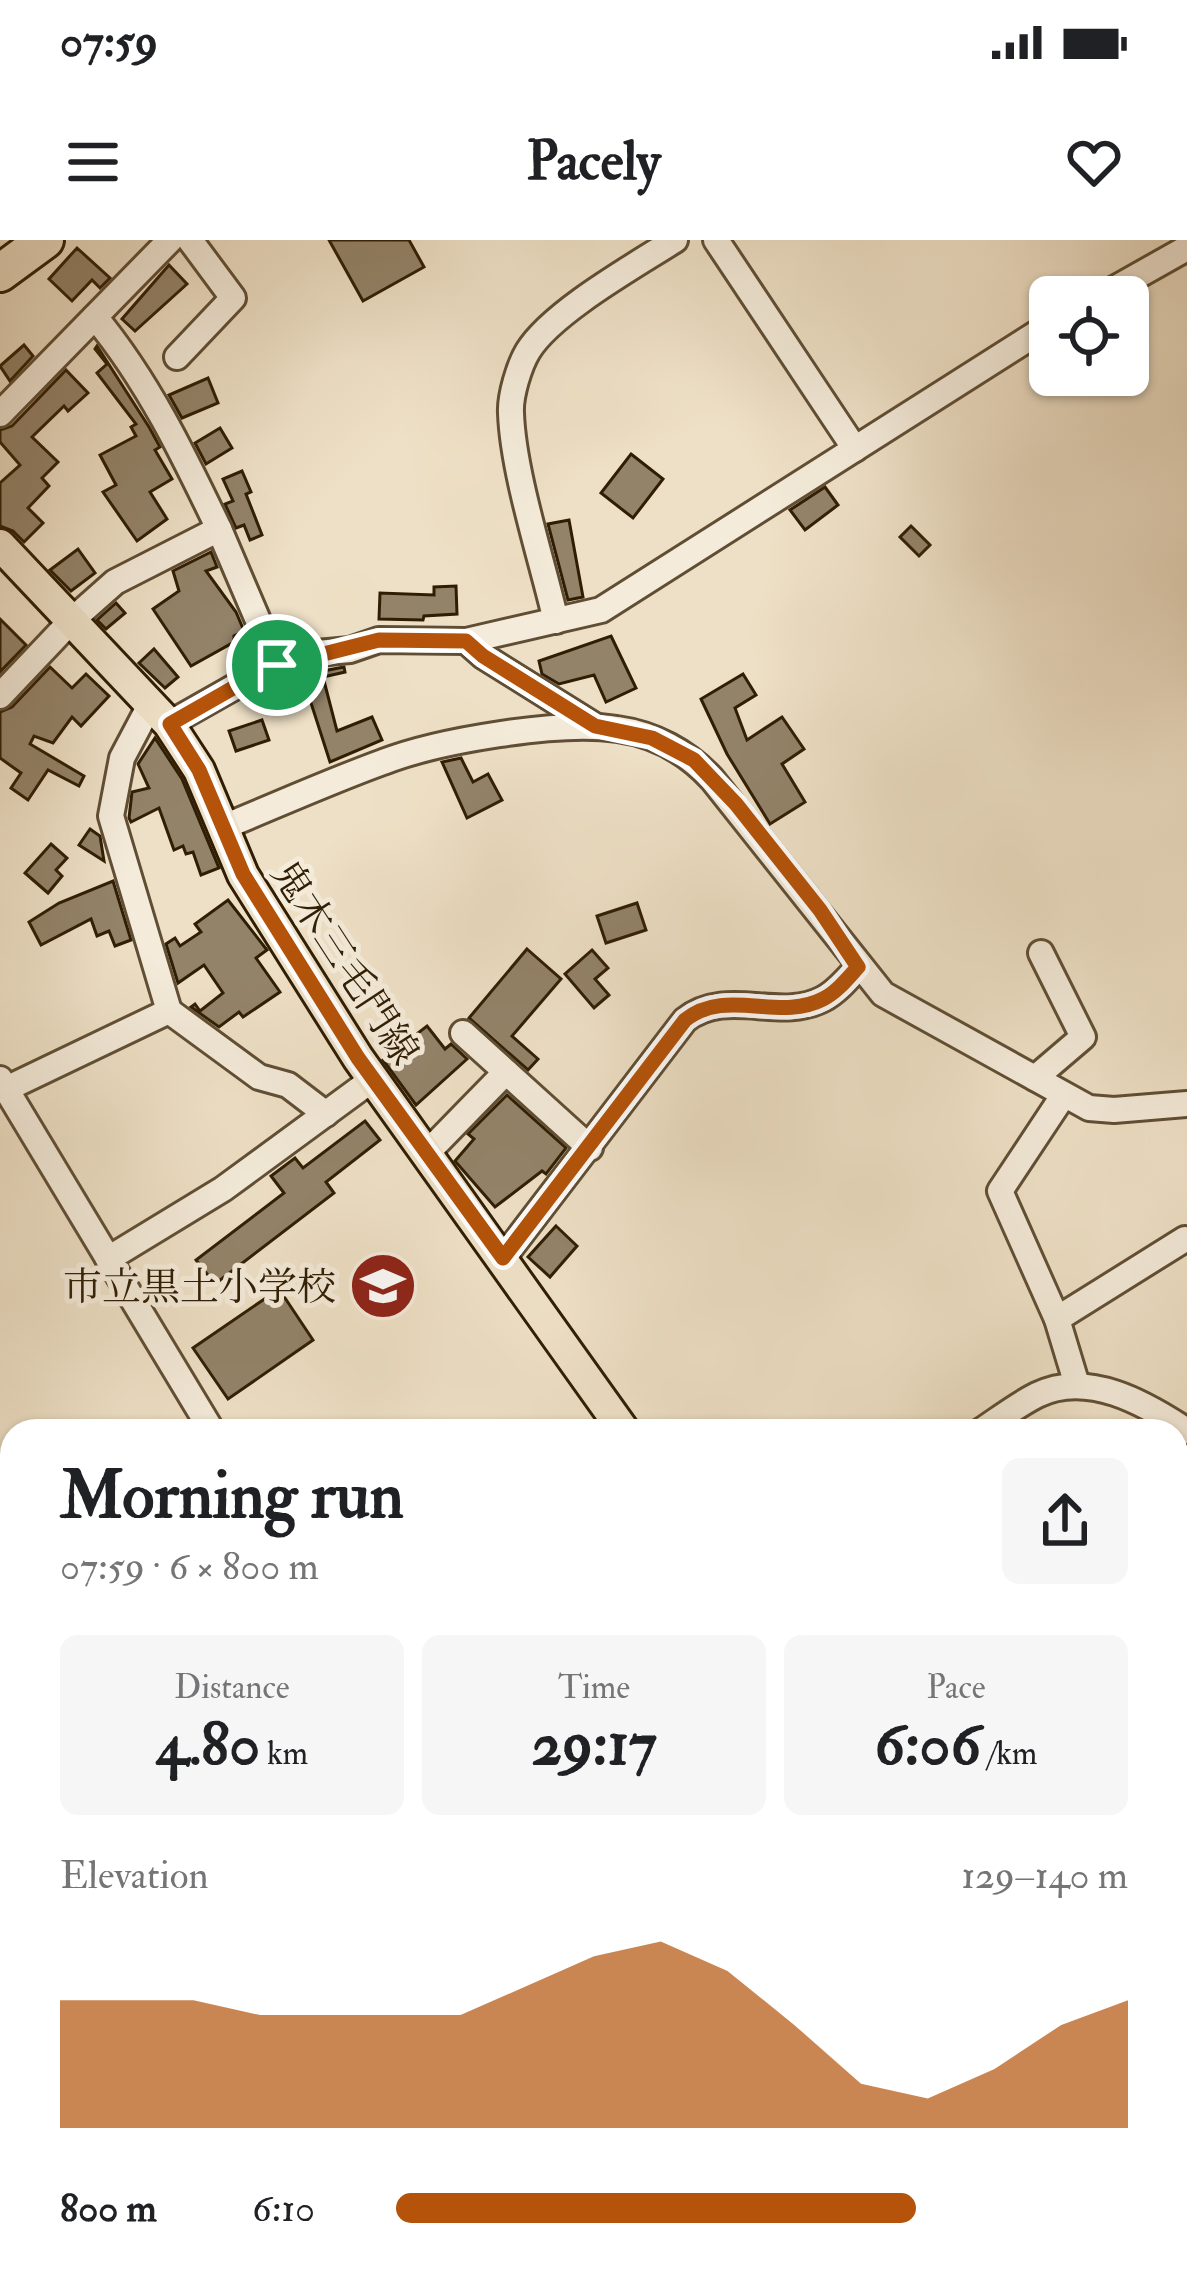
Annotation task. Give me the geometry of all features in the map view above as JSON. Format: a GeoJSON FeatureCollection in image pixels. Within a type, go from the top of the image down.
{"type":"FeatureCollection","features":[{"type":"Feature","properties":{"kind":"highway"},"geometry":{"type":"LineString","coordinates":[[0,246],[8,240]]}},
{"type":"Feature","properties":{"kind":"highway"},"geometry":{"type":"LineString","coordinates":[[0,273],[45,240]]}},
{"type":"Feature","properties":{"kind":"main road","name":"鬼木三毛門線"},"geometry":{"type":"LineString","coordinates":[[0,545],[160,714],[199,770],[243,874],[374,1079],[616,1419]]}},
{"type":"Feature","properties":{"kind":"street"},"geometry":{"type":"LineString","coordinates":[[0,414],[170,240]]}},
{"type":"Feature","properties":{"kind":"street"},"geometry":{"type":"LineString","coordinates":[[177,357],[233,298],[190,240]]}},
{"type":"Feature","properties":{"kind":"street"},"geometry":{"type":"LineString","coordinates":[[206,240],[243,295]]}},
{"type":"Feature","properties":{"kind":"street"},"geometry":{"type":"LineString","coordinates":[[556,621],[517,455],[510,409],[518,382],[529,350],[559,320],[675,240]]}},
{"type":"Feature","properties":{"kind":"street"},"geometry":{"type":"LineString","coordinates":[[716,240],[855,449]]}},
{"type":"Feature","properties":{"kind":"street"},"geometry":{"type":"LineString","coordinates":[[1137,276],[1187,248]]}},
{"type":"Feature","properties":{"kind":"street"},"geometry":{"type":"LineString","coordinates":[[95,317],[127,355],[170,428],[277,665]]}},
{"type":"Feature","properties":{"kind":"street"},"geometry":{"type":"LineString","coordinates":[[326,1114],[288,1085],[259,1077],[169,1011],[111,816],[122,758],[160,714],[277,665],[379,640],[466,641],[601,610],[1029,338]]}},
{"type":"Feature","properties":{"kind":"street"},"geometry":{"type":"LineString","coordinates":[[0,696],[115,582],[219,529]]}},
{"type":"Feature","properties":{"kind":"street"},"geometry":{"type":"LineString","coordinates":[[466,641],[595,726]]}},
{"type":"Feature","properties":{"kind":"street"},"geometry":{"type":"LineString","coordinates":[[221,828],[386,760],[497,736],[595,726],[652,738],[694,760],[736,804],[883,994],[1089,1108],[1187,1104]]}},
{"type":"Feature","properties":{"kind":"street"},"geometry":{"type":"LineString","coordinates":[[1035,1078],[1083,1037],[1041,953]]}},
{"type":"Feature","properties":{"kind":"street"},"geometry":{"type":"LineString","coordinates":[[503,1258],[679,1025],[693,1013],[737,1003],[781,1008],[813,1003],[835,992],[858,967]]}},
{"type":"Feature","properties":{"kind":"street"},"geometry":{"type":"LineString","coordinates":[[169,1011],[3,1084],[205,1419]]}},
{"type":"Feature","properties":{"kind":"street"},"geometry":{"type":"LineString","coordinates":[[464,1034],[590,1148]]}},
{"type":"Feature","properties":{"kind":"street"},"geometry":{"type":"LineString","coordinates":[[427,1153],[506,1072]]}},
{"type":"Feature","properties":{"kind":"street"},"geometry":{"type":"LineString","coordinates":[[108,1259],[223,1189],[374,1079]]}},
{"type":"Feature","properties":{"kind":"street"},"geometry":{"type":"LineString","coordinates":[[1063,1096],[1000,1191],[1057,1318],[1077,1385]]}},
{"type":"Feature","properties":{"kind":"street"},"geometry":{"type":"LineString","coordinates":[[1057,1318],[1185,1240]]}},
{"type":"Feature","properties":{"kind":"street"},"geometry":{"type":"LineString","coordinates":[[1000,1419],[1040,1393],[1077,1385],[1110,1390],[1166,1419]]}},
{"type":"Feature","properties":{"kind":"building"},"geometry":{"type":"Polygon","coordinates":[[[329,240],[409,240],[424,267],[363,301],[329,240]]]}},
{"type":"Feature","properties":{"kind":"building"},"geometry":{"type":"Polygon","coordinates":[[[77,248],[110,278],[100,288],[92,280],[72,301],[49,279],[77,248]]]}},
{"type":"Feature","properties":{"kind":"building"},"geometry":{"type":"Polygon","coordinates":[[[169,265],[187,284],[135,331],[122,319],[169,265]]]}},
{"type":"Feature","properties":{"kind":"building"},"geometry":{"type":"Polygon","coordinates":[[[24,345],[33,356],[10,381],[0,366],[24,345]]]}},
{"type":"Feature","properties":{"kind":"building"},"geometry":{"type":"Polygon","coordinates":[[[97,346],[149,427],[160,447],[155,450],[172,479],[150,492],[167,519],[137,541],[103,492],[116,485],[100,455],[136,436],[131,427],[136,424],[97,373],[107,364],[97,346]]]}},
{"type":"Feature","properties":{"kind":"building"},"geometry":{"type":"Polygon","coordinates":[[[66,370],[88,393],[68,411],[64,406],[32,437],[58,462],[42,478],[49,486],[28,508],[43,523],[24,542],[0,526],[0,483],[20,465],[0,442],[0,430],[12,426],[66,370]]]}},
{"type":"Feature","properties":{"kind":"building"},"geometry":{"type":"Polygon","coordinates":[[[208,378],[218,403],[182,418],[169,395],[208,378]]]}},
{"type":"Feature","properties":{"kind":"building"},"geometry":{"type":"Polygon","coordinates":[[[220,428],[232,448],[206,464],[195,443],[220,428]]]}},
{"type":"Feature","properties":{"kind":"building"},"geometry":{"type":"Polygon","coordinates":[[[631,454],[663,479],[633,518],[601,493],[631,454]]]}},
{"type":"Feature","properties":{"kind":"building"},"geometry":{"type":"Polygon","coordinates":[[[242,471],[262,535],[250,540],[244,525],[236,528],[225,504],[233,501],[223,479],[242,471]]]}},
{"type":"Feature","properties":{"kind":"building"},"geometry":{"type":"Polygon","coordinates":[[[825,487],[838,505],[805,530],[790,510],[825,487]]]}},
{"type":"Feature","properties":{"kind":"building"},"geometry":{"type":"Polygon","coordinates":[[[569,520],[583,597],[568,600],[548,524],[569,520]]]}},
{"type":"Feature","properties":{"kind":"building"},"geometry":{"type":"Polygon","coordinates":[[[911,526],[930,545],[919,556],[900,537],[911,526]]]}},
{"type":"Feature","properties":{"kind":"building"},"geometry":{"type":"Polygon","coordinates":[[[78,549],[95,573],[71,591],[50,570],[78,549]]]}},
{"type":"Feature","properties":{"kind":"building"},"geometry":{"type":"Polygon","coordinates":[[[211,552],[217,567],[206,571],[244,631],[234,636],[234,642],[191,666],[153,609],[179,591],[173,571],[211,552]]]}},
{"type":"Feature","properties":{"kind":"building"},"geometry":{"type":"Polygon","coordinates":[[[456,586],[457,614],[424,616],[423,620],[379,619],[380,593],[434,595],[434,587],[456,586]]]}},
{"type":"Feature","properties":{"kind":"building"},"geometry":{"type":"Polygon","coordinates":[[[116,603],[125,613],[106,629],[97,620],[116,603]]]}},
{"type":"Feature","properties":{"kind":"building"},"geometry":{"type":"Polygon","coordinates":[[[0,619],[26,645],[0,672],[0,619]]]}},
{"type":"Feature","properties":{"kind":"building"},"geometry":{"type":"Polygon","coordinates":[[[611,636],[636,688],[606,702],[594,675],[559,684],[542,674],[539,661],[611,636]]]}},
{"type":"Feature","properties":{"kind":"building"},"geometry":{"type":"Polygon","coordinates":[[[154,649],[178,677],[165,688],[139,663],[154,649]]]}},
{"type":"Feature","properties":{"kind":"building"},"geometry":{"type":"Polygon","coordinates":[[[50,667],[72,688],[86,674],[109,696],[81,726],[72,717],[53,743],[34,736],[30,744],[84,776],[79,786],[48,770],[28,800],[11,788],[21,773],[0,758],[0,712],[12,707],[50,667]]]}},
{"type":"Feature","properties":{"kind":"building"},"geometry":{"type":"Polygon","coordinates":[[[344,667],[345,672],[323,677],[337,731],[372,717],[382,740],[330,762],[302,675],[344,667]]]}},
{"type":"Feature","properties":{"kind":"building"},"geometry":{"type":"Polygon","coordinates":[[[743,674],[756,695],[735,708],[747,740],[782,717],[804,749],[782,764],[805,802],[770,824],[727,754],[701,699],[743,674]]]}},
{"type":"Feature","properties":{"kind":"building"},"geometry":{"type":"Polygon","coordinates":[[[262,720],[269,740],[236,751],[229,731],[262,720]]]}},
{"type":"Feature","properties":{"kind":"building"},"geometry":{"type":"Polygon","coordinates":[[[155,738],[182,779],[219,868],[201,875],[193,852],[186,854],[183,846],[174,850],[159,808],[131,822],[129,818],[132,792],[149,788],[138,764],[155,738]]]}},
{"type":"Feature","properties":{"kind":"building"},"geometry":{"type":"Polygon","coordinates":[[[461,758],[473,782],[488,774],[502,800],[467,818],[442,762],[461,758]]]}},
{"type":"Feature","properties":{"kind":"building"},"geometry":{"type":"Polygon","coordinates":[[[90,829],[100,836],[104,861],[79,845],[90,829]]]}},
{"type":"Feature","properties":{"kind":"building"},"geometry":{"type":"Polygon","coordinates":[[[51,844],[67,858],[56,870],[62,876],[48,893],[25,873],[51,844]]]}},
{"type":"Feature","properties":{"kind":"building"},"geometry":{"type":"Polygon","coordinates":[[[113,881],[131,940],[115,946],[109,931],[97,936],[91,919],[41,945],[29,922],[59,903],[113,881]]]}},
{"type":"Feature","properties":{"kind":"building"},"geometry":{"type":"Polygon","coordinates":[[[228,900],[267,950],[256,958],[280,992],[219,1027],[191,1007],[195,1004],[200,1011],[223,993],[204,965],[178,983],[166,944],[175,938],[180,946],[201,932],[195,924],[228,900]]]}},
{"type":"Feature","properties":{"kind":"building"},"geometry":{"type":"Polygon","coordinates":[[[637,903],[646,930],[606,943],[597,916],[637,903]]]}},
{"type":"Feature","properties":{"kind":"building"},"geometry":{"type":"Polygon","coordinates":[[[527,949],[561,979],[512,1036],[538,1059],[528,1070],[469,1018],[527,949]]]}},
{"type":"Feature","properties":{"kind":"building"},"geometry":{"type":"Polygon","coordinates":[[[592,950],[608,968],[595,979],[609,995],[594,1008],[565,974],[592,950]]]}},
{"type":"Feature","properties":{"kind":"building"},"geometry":{"type":"Polygon","coordinates":[[[427,1026],[445,1049],[451,1044],[467,1059],[416,1105],[383,1060],[427,1026]]]}},
{"type":"Feature","properties":{"kind":"building"},"geometry":{"type":"Polygon","coordinates":[[[507,1095],[566,1148],[546,1174],[542,1171],[495,1207],[455,1161],[474,1139],[468,1134],[507,1095]]]}},
{"type":"Feature","properties":{"kind":"building"},"geometry":{"type":"Polygon","coordinates":[[[365,1121],[380,1140],[326,1182],[334,1193],[215,1284],[196,1260],[284,1193],[271,1176],[295,1158],[303,1168],[365,1121]]]}},
{"type":"Feature","properties":{"kind":"building"},"geometry":{"type":"Polygon","coordinates":[[[556,1226],[577,1246],[550,1277],[528,1257],[556,1226]]]}},
{"type":"Feature","properties":{"kind":"building"},"geometry":{"type":"Polygon","coordinates":[[[279,1289],[313,1340],[228,1399],[193,1348],[279,1289]]]}},
{"type":"Feature","properties":{"kind":"place","name":"市立黒土小学校"},"geometry":{"type":"Point","coordinates":[383,1286]}},
{"type":"Feature","properties":{"kind":"route"},"geometry":{"type":"LineString","coordinates":[[379,640],[466,641],[595,726],[668,745],[694,760],[736,804],[820,910],[858,967],[835,992],[813,1003],[781,1008],[737,1003],[693,1013],[679,1025],[503,1258],[358,1058],[243,874],[199,770],[170,724],[277,665],[379,640]]}}]}
